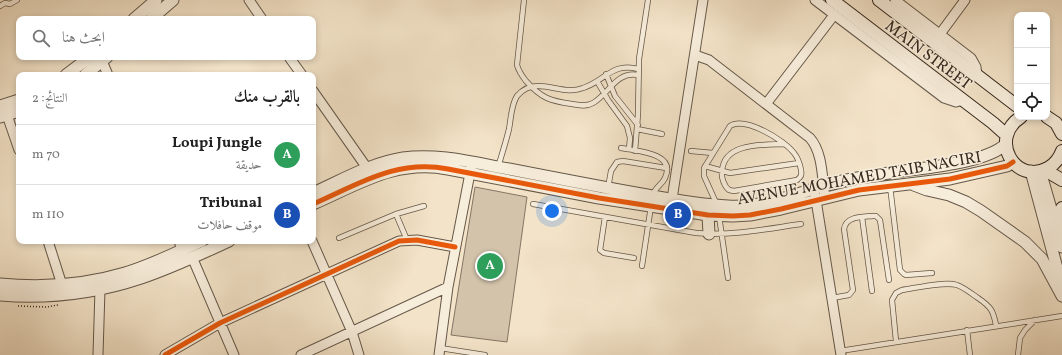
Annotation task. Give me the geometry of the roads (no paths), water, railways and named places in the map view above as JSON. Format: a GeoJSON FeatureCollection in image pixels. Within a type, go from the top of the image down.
{"type":"FeatureCollection","features":[{"type":"Feature","properties":{"kind":"main road","name":"MAIN STREET"},"geometry":{"type":"LineString","coordinates":[[832,0],[963,100],[1003,132],[1006,139]]}},
{"type":"Feature","properties":{"kind":"main road","name":"MAIN STREET"},"geometry":{"type":"LineString","coordinates":[[879,0],[1014,104]]}},
{"type":"Feature","properties":{"kind":"main road"},"geometry":{"type":"LineString","coordinates":[[1017,120],[1012,124],[1006,139],[1008,154],[1013,162],[1021,168],[1039,171],[1062,180]]}},
{"type":"Feature","properties":{"kind":"main road"},"geometry":{"type":"LineString","coordinates":[[1055,121],[1062,134]]}},
{"type":"Feature","properties":{"kind":"main road"},"geometry":{"type":"LineString","coordinates":[[1039,171],[1054,164],[1062,151]]}},
{"type":"Feature","properties":{"kind":"main road"},"geometry":{"type":"LineString","coordinates":[[1058,232],[1062,208]]}},
{"type":"Feature","properties":{"kind":"street"},"geometry":{"type":"LineString","coordinates":[[137,16],[156,0]]}},
{"type":"Feature","properties":{"kind":"street"},"geometry":{"type":"LineString","coordinates":[[154,16],[173,0]]}},
{"type":"Feature","properties":{"kind":"street"},"geometry":{"type":"LineString","coordinates":[[249,0],[260,16]]}},
{"type":"Feature","properties":{"kind":"street"},"geometry":{"type":"LineString","coordinates":[[672,199],[703,0]]}},
{"type":"Feature","properties":{"kind":"street"},"geometry":{"type":"LineString","coordinates":[[815,0],[944,98],[956,102],[963,100]]}},
{"type":"Feature","properties":{"kind":"street"},"geometry":{"type":"LineString","coordinates":[[895,0],[973,60],[976,67],[977,76]]}},
{"type":"Feature","properties":{"kind":"street"},"geometry":{"type":"LineString","coordinates":[[940,34],[965,0]]}},
{"type":"Feature","properties":{"kind":"street"},"geometry":{"type":"LineString","coordinates":[[766,104],[834,15]]}},
{"type":"Feature","properties":{"kind":"street"},"geometry":{"type":"LineString","coordinates":[[695,54],[709,60],[806,134],[814,142],[818,152],[819,188],[840,353]]}},
{"type":"Feature","properties":{"kind":"street"},"geometry":{"type":"LineString","coordinates":[[70,72],[86,60]]}},
{"type":"Feature","properties":{"kind":"street"},"geometry":{"type":"LineString","coordinates":[[89,72],[104,60]]}},
{"type":"Feature","properties":{"kind":"street"},"geometry":{"type":"LineString","coordinates":[[105,60],[107,72]]}},
{"type":"Feature","properties":{"kind":"street"},"geometry":{"type":"LineString","coordinates":[[291,60],[300,72]]}},
{"type":"Feature","properties":{"kind":"street"},"geometry":{"type":"LineString","coordinates":[[316,95],[367,168]]}},
{"type":"Feature","properties":{"kind":"street"},"geometry":{"type":"LineString","coordinates":[[0,106],[16,101]]}},
{"type":"Feature","properties":{"kind":"street"},"geometry":{"type":"LineString","coordinates":[[16,112],[4,116],[16,143]]}},
{"type":"Feature","properties":{"kind":"street","name":"AVENUE MOHAMED TAIB NACIRI"},"geometry":{"type":"LineString","coordinates":[[316,192],[367,168],[392,160],[415,157],[438,157],[471,168],[599,198],[652,201],[672,199],[715,212],[739,206],[761,204],[852,179],[966,161],[999,150],[1006,139]]}},
{"type":"Feature","properties":{"kind":"street","name":"AVENUE MOHAMED TAIB NACIRI"},"geometry":{"type":"LineString","coordinates":[[316,203],[382,174],[403,168],[420,166],[471,168],[498,167],[608,188],[652,201],[715,212],[750,215],[859,190],[962,177],[1008,166],[1013,162]]}},
{"type":"Feature","properties":{"kind":"street"},"geometry":{"type":"LineString","coordinates":[[439,352],[448,287],[471,168]]}},
{"type":"Feature","properties":{"kind":"street"},"geometry":{"type":"LineString","coordinates":[[1039,171],[1062,246]]}},
{"type":"Feature","properties":{"kind":"street"},"geometry":{"type":"LineString","coordinates":[[1039,171],[1062,289]]}},
{"type":"Feature","properties":{"kind":"street"},"geometry":{"type":"LineString","coordinates":[[912,184],[927,190],[949,195],[966,202],[982,211],[1025,242],[1037,253],[1046,266],[1062,296]]}},
{"type":"Feature","properties":{"kind":"street"},"geometry":{"type":"LineString","coordinates":[[709,234],[715,212]]}},
{"type":"Feature","properties":{"kind":"street"},"geometry":{"type":"LineString","coordinates":[[165,355],[220,323],[399,241],[417,240],[455,247]]}},
{"type":"Feature","properties":{"kind":"street"},"geometry":{"type":"LineString","coordinates":[[49,244],[62,285]]}},
{"type":"Feature","properties":{"kind":"street"},"geometry":{"type":"LineString","coordinates":[[0,295],[55,295],[100,289],[142,277],[222,244]]}},
{"type":"Feature","properties":{"kind":"street"},"geometry":{"type":"LineString","coordinates":[[313,244],[352,332],[359,355]]}},
{"type":"Feature","properties":{"kind":"street"},"geometry":{"type":"LineString","coordinates":[[0,284],[26,286],[62,285],[89,282],[139,268],[180,245]]}},
{"type":"Feature","properties":{"kind":"street"},"geometry":{"type":"LineString","coordinates":[[192,257],[234,355]]}},
{"type":"Feature","properties":{"kind":"street"},"geometry":{"type":"LineString","coordinates":[[301,355],[448,287]]}},
{"type":"Feature","properties":{"kind":"street"},"geometry":{"type":"LineString","coordinates":[[98,355],[100,289]]}},
{"type":"Feature","properties":{"kind":"lane"},"geometry":{"type":"LineString","coordinates":[[0,6],[5,3],[10,4],[17,0]]}},
{"type":"Feature","properties":{"kind":"lane"},"geometry":{"type":"LineString","coordinates":[[524,0],[517,65],[520,73],[539,94],[548,99],[580,105],[589,105],[624,76],[631,74],[638,75]]}},
{"type":"Feature","properties":{"kind":"lane"},"geometry":{"type":"LineString","coordinates":[[635,150],[638,70],[648,0]]}},
{"type":"Feature","properties":{"kind":"lane"},"geometry":{"type":"LineString","coordinates":[[498,167],[506,142],[515,100],[520,94],[532,87],[540,86],[563,90],[576,90],[588,86],[606,74],[622,68],[628,67],[638,70]]}},
{"type":"Feature","properties":{"kind":"lane"},"geometry":{"type":"LineString","coordinates":[[606,74],[618,101],[637,127],[662,134]]}},
{"type":"Feature","properties":{"kind":"lane"},"geometry":{"type":"LineString","coordinates":[[597,81],[604,94],[629,130],[629,150]]}},
{"type":"Feature","properties":{"kind":"lane"},"geometry":{"type":"LineString","coordinates":[[728,278],[722,234],[704,176],[705,166],[728,129],[733,124],[737,123],[744,124],[767,133],[784,144],[794,153],[802,174],[799,179],[734,191],[726,187],[722,177],[722,171],[726,159],[733,152],[739,148],[784,144]]}},
{"type":"Feature","properties":{"kind":"lane"},"geometry":{"type":"LineString","coordinates":[[621,148],[658,156],[664,161],[666,168],[666,177],[656,188],[652,201],[642,266]]}},
{"type":"Feature","properties":{"kind":"lane"},"geometry":{"type":"LineString","coordinates":[[691,151],[713,153]]}},
{"type":"Feature","properties":{"kind":"lane"},"geometry":{"type":"LineString","coordinates":[[608,188],[611,171],[614,165],[618,162],[623,161],[666,168]]}},
{"type":"Feature","properties":{"kind":"lane"},"geometry":{"type":"LineString","coordinates":[[705,166],[730,173],[799,163]]}},
{"type":"Feature","properties":{"kind":"lane"},"geometry":{"type":"LineString","coordinates":[[890,186],[900,270],[906,275],[932,273]]}},
{"type":"Feature","properties":{"kind":"lane"},"geometry":{"type":"LineString","coordinates":[[533,204],[683,232],[709,234],[722,234],[801,224]]}},
{"type":"Feature","properties":{"kind":"lane"},"geometry":{"type":"LineString","coordinates":[[339,238],[396,214],[424,206]]}},
{"type":"Feature","properties":{"kind":"lane"},"geometry":{"type":"LineString","coordinates":[[396,214],[407,240]]}},
{"type":"Feature","properties":{"kind":"lane"},"geometry":{"type":"LineString","coordinates":[[832,298],[849,295],[853,288],[844,226],[848,220],[873,216],[876,216],[880,220],[889,280]]}},
{"type":"Feature","properties":{"kind":"lane"},"geometry":{"type":"LineString","coordinates":[[605,217],[600,250],[604,253],[634,258]]}},
{"type":"Feature","properties":{"kind":"lane"},"geometry":{"type":"LineString","coordinates":[[862,217],[872,291]]}},
{"type":"Feature","properties":{"kind":"lane"},"geometry":{"type":"LineString","coordinates":[[896,341],[892,300],[896,293],[902,290],[947,284],[957,285],[990,307],[993,312],[996,325]]}},
{"type":"Feature","properties":{"kind":"lane"},"geometry":{"type":"LineString","coordinates":[[840,353],[896,341],[1062,316]]}},
{"type":"Feature","properties":{"kind":"lane"},"geometry":{"type":"LineString","coordinates":[[1018,355],[1020,338],[1025,330],[1035,320]]}},
{"type":"Feature","properties":{"kind":"lane"},"geometry":{"type":"LineString","coordinates":[[966,330],[970,355]]}},
{"type":"Feature","properties":{"kind":"lane"},"geometry":{"type":"LineString","coordinates":[[439,352],[485,355]]}},
{"type":"Feature","properties":{"kind":"place","name":"Tribunal"},"geometry":{"type":"Point","coordinates":[678,215]}},
{"type":"Feature","properties":{"kind":"place","name":"Loupi Jungle"},"geometry":{"type":"Point","coordinates":[490,266]}}]}
